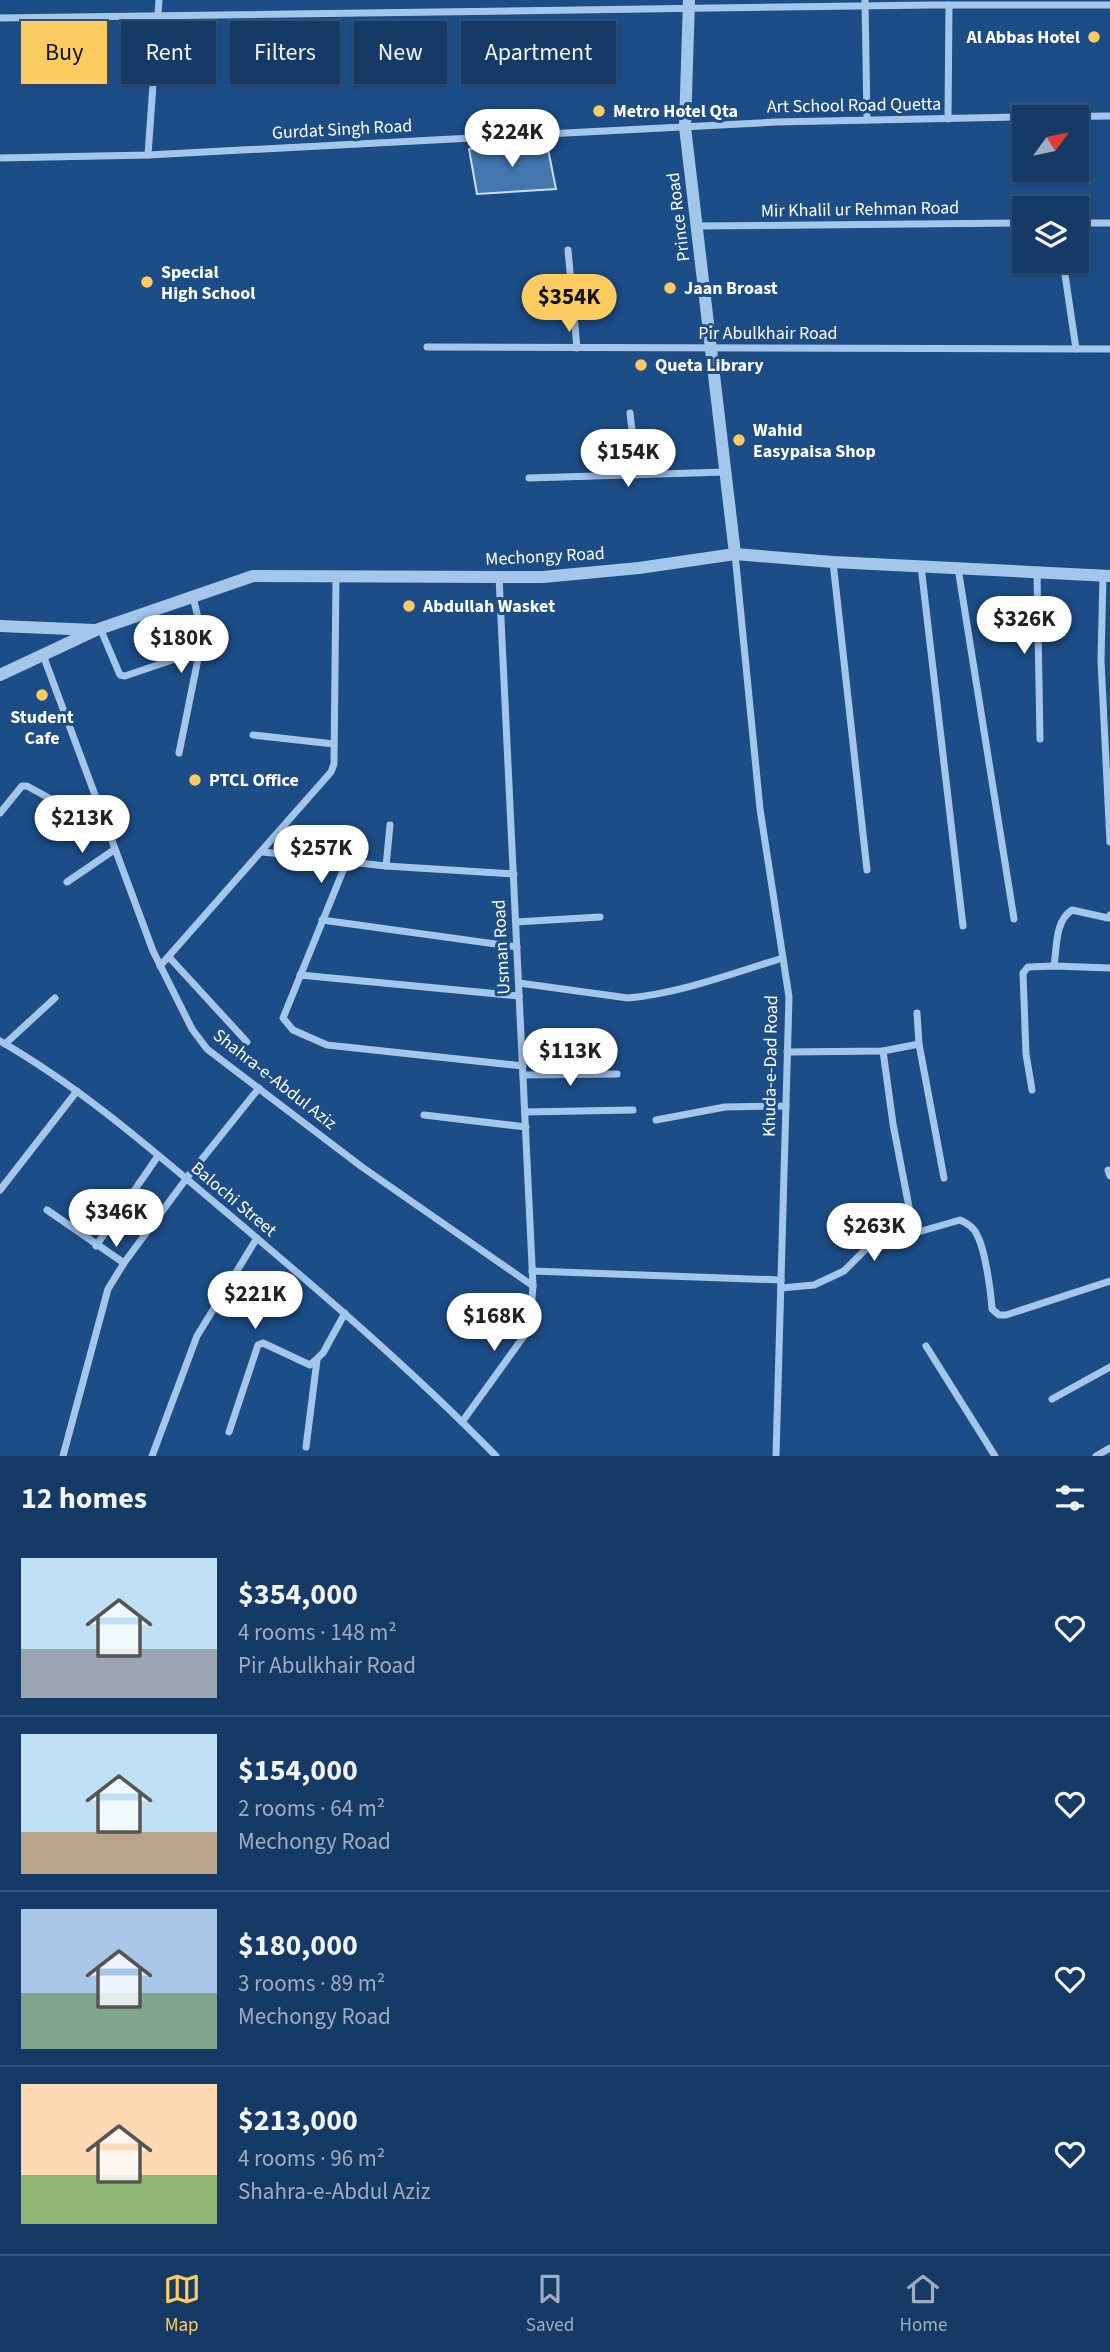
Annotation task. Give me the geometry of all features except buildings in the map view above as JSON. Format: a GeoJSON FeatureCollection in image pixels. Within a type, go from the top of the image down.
{"type":"FeatureCollection","features":[{"type":"Feature","properties":{"kind":"street"},"geometry":{"type":"LineString","coordinates":[[148,155],[159,0]]}},
{"type":"Feature","properties":{"kind":"street"},"geometry":{"type":"LineString","coordinates":[[864,3],[867,120]]}},
{"type":"Feature","properties":{"kind":"street"},"geometry":{"type":"LineString","coordinates":[[947,118],[954,3]]}},
{"type":"Feature","properties":{"kind":"street"},"geometry":{"type":"LineString","coordinates":[[0,18],[689,5],[1110,5]]}},
{"type":"Feature","properties":{"kind":"street","name":"Prince Road"},"geometry":{"type":"LineString","coordinates":[[689,5],[685,127],[735,554]]}},
{"type":"Feature","properties":{"kind":"street","name":"Art School Road Quetta"},"geometry":{"type":"LineString","coordinates":[[1089,116],[1110,116]]}},
{"type":"Feature","properties":{"kind":"street","name":"Art School Road Quetta"},"geometry":{"type":"LineString","coordinates":[[685,127],[776,122],[1012,117]]}},
{"type":"Feature","properties":{"kind":"street","name":"Gurdat Singh Road"},"geometry":{"type":"LineString","coordinates":[[0,158],[148,155],[685,127]]}},
{"type":"Feature","properties":{"kind":"street","name":"Mir Khalil ur Rehman Road"},"geometry":{"type":"LineString","coordinates":[[696,226],[1012,223]]}},
{"type":"Feature","properties":{"kind":"street"},"geometry":{"type":"LineString","coordinates":[[1089,223],[1110,223]]}},
{"type":"Feature","properties":{"kind":"street"},"geometry":{"type":"LineString","coordinates":[[568,250],[577,348]]}},
{"type":"Feature","properties":{"kind":"street"},"geometry":{"type":"LineString","coordinates":[[1065,273],[1076,349]]}},
{"type":"Feature","properties":{"kind":"street","name":"Pir Abulkhair Road"},"geometry":{"type":"LineString","coordinates":[[427,347],[1110,349]]}},
{"type":"Feature","properties":{"kind":"street"},"geometry":{"type":"LineString","coordinates":[[630,413],[637,475]]}},
{"type":"Feature","properties":{"kind":"street"},"geometry":{"type":"LineString","coordinates":[[529,478],[725,472]]}},
{"type":"Feature","properties":{"kind":"street","name":"Mechongy Road"},"geometry":{"type":"LineString","coordinates":[[0,676],[98,629],[253,576],[543,577],[639,568],[735,554],[833,562],[1107,576]]}},
{"type":"Feature","properties":{"kind":"street","name":"Khuda-e-Dad Road"},"geometry":{"type":"LineString","coordinates":[[735,554],[760,809],[789,997],[776,1456]]}},
{"type":"Feature","properties":{"kind":"street"},"geometry":{"type":"LineString","coordinates":[[833,562],[867,870]]}},
{"type":"Feature","properties":{"kind":"street"},"geometry":{"type":"LineString","coordinates":[[921,565],[963,926]]}},
{"type":"Feature","properties":{"kind":"street"},"geometry":{"type":"LineString","coordinates":[[958,567],[1014,919]]}},
{"type":"Feature","properties":{"kind":"street"},"geometry":{"type":"LineString","coordinates":[[1037,573],[1040,739]]}},
{"type":"Feature","properties":{"kind":"street"},"geometry":{"type":"LineString","coordinates":[[1107,576],[1101,661],[1110,842]]}},
{"type":"Feature","properties":{"kind":"street"},"geometry":{"type":"LineString","coordinates":[[160,966],[331,772],[334,764],[336,577]]}},
{"type":"Feature","properties":{"kind":"street","name":"Usman Road"},"geometry":{"type":"LineString","coordinates":[[462,1422],[524,1336],[531,1311],[533,1286],[499,577]]}},
{"type":"Feature","properties":{"kind":"street"},"geometry":{"type":"LineString","coordinates":[[179,753],[200,654],[201,630],[193,597]]}},
{"type":"Feature","properties":{"kind":"street"},"geometry":{"type":"LineString","coordinates":[[0,626],[98,629],[120,675],[125,676],[170,660],[200,654]]}},
{"type":"Feature","properties":{"kind":"street","name":"Shahra-e-Abdul Aziz"},"geometry":{"type":"LineString","coordinates":[[43,655],[114,850],[160,966],[191,1029],[207,1049],[362,1167],[533,1286]]}},
{"type":"Feature","properties":{"kind":"street"},"geometry":{"type":"LineString","coordinates":[[253,735],[334,744]]}},
{"type":"Feature","properties":{"kind":"street"},"geometry":{"type":"LineString","coordinates":[[0,813],[22,786],[27,786],[71,810],[96,800]]}},
{"type":"Feature","properties":{"kind":"street"},"geometry":{"type":"LineString","coordinates":[[386,866],[390,825]]}},
{"type":"Feature","properties":{"kind":"street"},"geometry":{"type":"LineString","coordinates":[[67,882],[114,850]]}},
{"type":"Feature","properties":{"kind":"street"},"geometry":{"type":"LineString","coordinates":[[263,852],[386,866],[514,874]]}},
{"type":"Feature","properties":{"kind":"street"},"geometry":{"type":"LineString","coordinates":[[347,861],[283,1018],[293,1030],[327,1045],[523,1066]]}},
{"type":"Feature","properties":{"kind":"street"},"geometry":{"type":"LineString","coordinates":[[1054,966],[1060,922],[1064,915],[1072,910],[1100,918],[1108,918],[1110,915]]}},
{"type":"Feature","properties":{"kind":"street"},"geometry":{"type":"LineString","coordinates":[[516,922],[600,917]]}},
{"type":"Feature","properties":{"kind":"street"},"geometry":{"type":"LineString","coordinates":[[322,920],[517,947]]}},
{"type":"Feature","properties":{"kind":"street"},"geometry":{"type":"LineString","coordinates":[[169,957],[247,1042]]}},
{"type":"Feature","properties":{"kind":"street"},"geometry":{"type":"LineString","coordinates":[[519,983],[628,998],[667,992],[783,958]]}},
{"type":"Feature","properties":{"kind":"street"},"geometry":{"type":"LineString","coordinates":[[1032,1090],[1026,1054],[1023,973],[1028,967],[1110,968]]}},
{"type":"Feature","properties":{"kind":"street"},"geometry":{"type":"LineString","coordinates":[[300,975],[519,996]]}},
{"type":"Feature","properties":{"kind":"street"},"geometry":{"type":"LineString","coordinates":[[3,1043],[55,998]]}},
{"type":"Feature","properties":{"kind":"street"},"geometry":{"type":"LineString","coordinates":[[917,1013],[919,1044],[944,1178]]}},
{"type":"Feature","properties":{"kind":"street","name":"Balochi Street"},"geometry":{"type":"LineString","coordinates":[[3,1043],[77,1091],[257,1238],[345,1313],[496,1456]]}},
{"type":"Feature","properties":{"kind":"street"},"geometry":{"type":"LineString","coordinates":[[787,1052],[883,1051],[919,1044]]}},
{"type":"Feature","properties":{"kind":"street"},"geometry":{"type":"LineString","coordinates":[[883,1051],[914,1233]]}},
{"type":"Feature","properties":{"kind":"street"},"geometry":{"type":"LineString","coordinates":[[523,1075],[617,1074]]}},
{"type":"Feature","properties":{"kind":"street"},"geometry":{"type":"LineString","coordinates":[[63,1456],[108,1289],[186,1179],[259,1088]]}},
{"type":"Feature","properties":{"kind":"street"},"geometry":{"type":"LineString","coordinates":[[0,1190],[77,1091]]}},
{"type":"Feature","properties":{"kind":"street"},"geometry":{"type":"LineString","coordinates":[[656,1120],[725,1107],[786,1106]]}},
{"type":"Feature","properties":{"kind":"street"},"geometry":{"type":"LineString","coordinates":[[525,1112],[633,1110]]}},
{"type":"Feature","properties":{"kind":"street"},"geometry":{"type":"LineString","coordinates":[[424,1115],[526,1127]]}},
{"type":"Feature","properties":{"kind":"street"},"geometry":{"type":"LineString","coordinates":[[96,1246],[158,1156]]}},
{"type":"Feature","properties":{"kind":"street"},"geometry":{"type":"LineString","coordinates":[[47,1210],[124,1263]]}},
{"type":"Feature","properties":{"kind":"street"},"geometry":{"type":"LineString","coordinates":[[532,1271],[814,1285],[844,1271],[869,1246],[960,1220],[968,1224],[977,1235],[991,1289],[992,1308],[999,1315],[1110,1282]]}},
{"type":"Feature","properties":{"kind":"street"},"geometry":{"type":"LineString","coordinates":[[152,1456],[197,1336],[257,1238]]}},
{"type":"Feature","properties":{"kind":"street"},"geometry":{"type":"LineString","coordinates":[[229,1432],[258,1345],[264,1343],[310,1365],[323,1353],[345,1313]]}},
{"type":"Feature","properties":{"kind":"street"},"geometry":{"type":"LineString","coordinates":[[926,1346],[995,1456]]}},
{"type":"Feature","properties":{"kind":"street"},"geometry":{"type":"LineString","coordinates":[[306,1447],[317,1360]]}},
{"type":"Feature","properties":{"kind":"street"},"geometry":{"type":"LineString","coordinates":[[1052,1399],[1110,1367]]}},
{"type":"Feature","properties":{"kind":"street"},"geometry":{"type":"LineString","coordinates":[[1096,1456],[1110,1448]]}},
{"type":"Feature","properties":{"kind":"place","name":"Al Abbas Hotel"},"geometry":{"type":"Point","coordinates":[1094,37]}},
{"type":"Feature","properties":{"kind":"place","name":"Metro Hotel Qta"},"geometry":{"type":"Point","coordinates":[599,111]}},
{"type":"Feature","properties":{"kind":"place","name":"Special High School"},"geometry":{"type":"Point","coordinates":[147,282]}},
{"type":"Feature","properties":{"kind":"place","name":"Jaan Broast"},"geometry":{"type":"Point","coordinates":[670,288]}},
{"type":"Feature","properties":{"kind":"place","name":"Queta Library"},"geometry":{"type":"Point","coordinates":[641,365]}},
{"type":"Feature","properties":{"kind":"place","name":"Wahid Easypaisa Shop"},"geometry":{"type":"Point","coordinates":[739,440]}},
{"type":"Feature","properties":{"kind":"place","name":"Abdullah Wasket"},"geometry":{"type":"Point","coordinates":[409,606]}},
{"type":"Feature","properties":{"kind":"place","name":"Student Cafe"},"geometry":{"type":"Point","coordinates":[42,695]}},
{"type":"Feature","properties":{"kind":"place","name":"PTCL Office"},"geometry":{"type":"Point","coordinates":[195,780]}}]}
